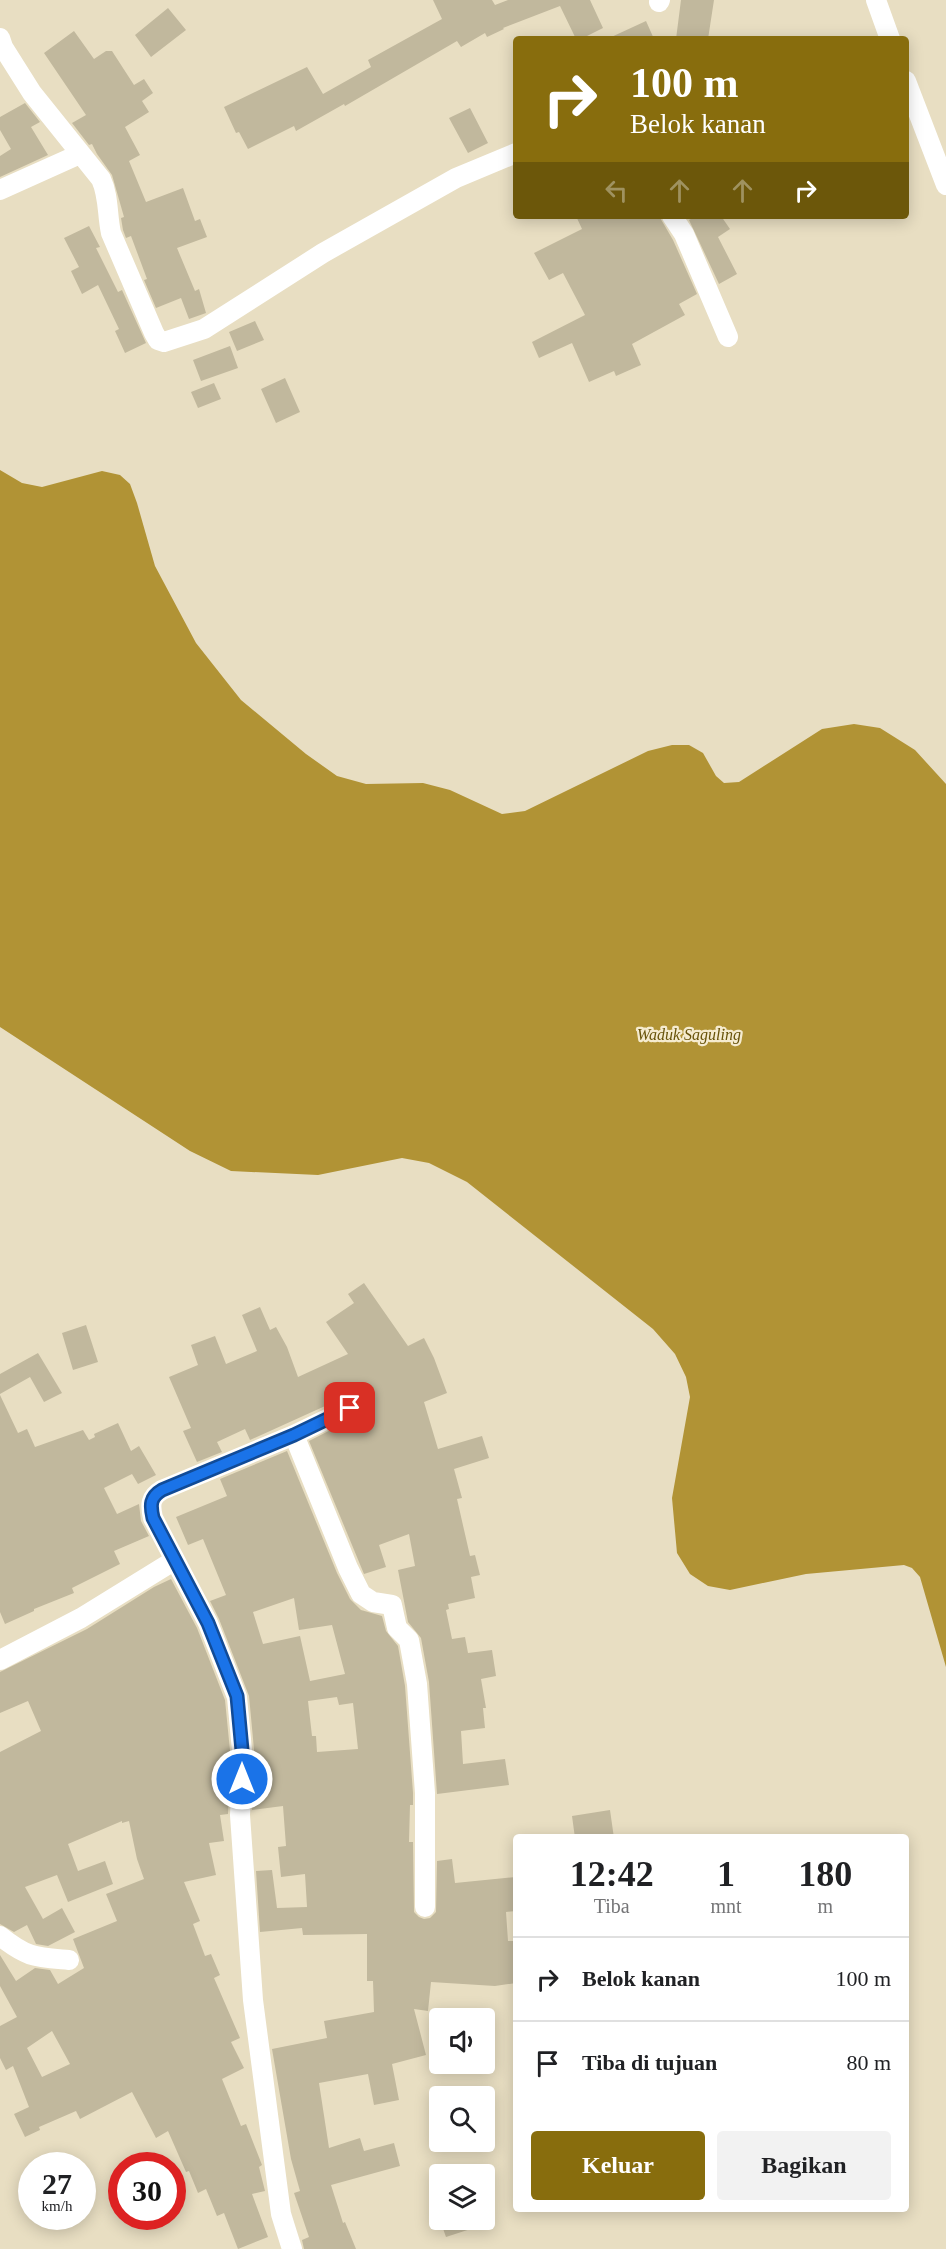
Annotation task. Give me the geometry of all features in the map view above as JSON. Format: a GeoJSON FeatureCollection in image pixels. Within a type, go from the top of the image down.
{"type":"FeatureCollection","features":[{"type":"Feature","properties":{"kind":"street"},"geometry":{"type":"LineString","coordinates":[[876,0],[889,36]]}},
{"type":"Feature","properties":{"kind":"street"},"geometry":{"type":"LineString","coordinates":[[0,38],[3,47],[32,93],[101,179],[106,190],[111,233],[154,333],[158,340],[164,342],[204,329],[323,253],[446,184],[513,154]]}},
{"type":"Feature","properties":{"kind":"street"},"geometry":{"type":"LineString","coordinates":[[909,89],[946,185]]}},
{"type":"Feature","properties":{"kind":"street"},"geometry":{"type":"LineString","coordinates":[[0,190],[80,154]]}},
{"type":"Feature","properties":{"kind":"street"},"geometry":{"type":"LineString","coordinates":[[674,219],[684,234],[728,337]]}},
{"type":"Feature","properties":{"kind":"street"},"geometry":{"type":"LineString","coordinates":[[292,2249],[281,2214],[253,2000],[240,1815],[243,1761],[237,1696],[208,1623],[153,1518],[150,1506],[154,1495],[162,1490],[294,1435],[350,1408]]}},
{"type":"Feature","properties":{"kind":"street"},"geometry":{"type":"LineString","coordinates":[[294,1435],[348,1568],[361,1594],[373,1602],[393,1605],[397,1628],[409,1640],[417,1684],[425,1793],[425,1907]]}},
{"type":"Feature","properties":{"kind":"street"},"geometry":{"type":"LineString","coordinates":[[0,1660],[81,1618],[175,1560]]}},
{"type":"Feature","properties":{"kind":"street"},"geometry":{"type":"LineString","coordinates":[[0,1936],[32,1957],[69,1960]]}},
{"type":"Feature","properties":{"kind":"water","name":"Waduk Saguling"},"geometry":{"type":"Polygon","coordinates":[[[0,470],[22,483],[42,487],[102,471],[120,475],[130,484],[155,566],[196,643],[241,700],[306,754],[337,776],[366,784],[423,783],[450,790],[502,814],[525,811],[648,751],[672,745],[689,745],[703,753],[716,776],[724,783],[739,782],[822,729],[854,724],[880,728],[915,750],[946,784],[946,1667],[920,1577],[912,1568],[904,1565],[806,1574],[730,1590],[708,1586],[690,1574],[677,1553],[672,1498],[690,1397],[686,1377],[675,1354],[653,1329],[467,1182],[429,1163],[402,1158],[318,1175],[231,1171],[190,1151],[0,1027],[0,470]]]}},
{"type":"Feature","properties":{"kind":"building"},"geometry":{"type":"Polygon","coordinates":[[[433,0],[492,0],[495,5],[508,0],[590,0],[603,28],[587,36],[575,36],[560,6],[503,28],[487,37],[485,33],[461,47],[457,41],[345,106],[344,104],[296,131],[294,126],[248,149],[239,132],[236,133],[224,107],[307,67],[323,94],[371,67],[368,60],[442,19],[433,0]]]}},
{"type":"Feature","properties":{"kind":"building"},"geometry":{"type":"Polygon","coordinates":[[[681,0],[714,0],[708,36],[676,36],[681,0]]]}},
{"type":"Feature","properties":{"kind":"building"},"geometry":{"type":"Polygon","coordinates":[[[168,8],[186,30],[151,57],[135,35],[168,8]]]}},
{"type":"Feature","properties":{"kind":"building"},"geometry":{"type":"Polygon","coordinates":[[[646,21],[653,36],[614,36],[646,21]]]}},
{"type":"Feature","properties":{"kind":"building"},"geometry":{"type":"Polygon","coordinates":[[[74,31],[94,59],[106,51],[112,51],[134,85],[144,79],[153,93],[142,101],[149,112],[125,127],[140,155],[129,161],[146,202],[183,188],[195,221],[200,219],[207,237],[177,248],[195,291],[199,289],[206,313],[189,319],[181,298],[156,308],[144,280],[147,279],[131,236],[126,238],[123,230],[121,218],[124,217],[112,175],[92,144],[89,145],[72,123],[86,115],[44,53],[74,31]]]}},
{"type":"Feature","properties":{"kind":"building"},"geometry":{"type":"Polygon","coordinates":[[[25,103],[40,122],[31,127],[48,155],[0,177],[0,156],[11,149],[0,130],[0,117],[25,103]]]}},
{"type":"Feature","properties":{"kind":"building"},"geometry":{"type":"Polygon","coordinates":[[[470,108],[488,143],[468,153],[449,118],[470,108]]]}},
{"type":"Feature","properties":{"kind":"building"},"geometry":{"type":"Polygon","coordinates":[[[577,219],[661,219],[673,240],[697,294],[679,304],[685,315],[632,344],[641,365],[616,376],[614,371],[589,382],[572,343],[539,358],[532,342],[585,315],[563,273],[549,280],[534,253],[582,229],[577,219]]]}},
{"type":"Feature","properties":{"kind":"building"},"geometry":{"type":"Polygon","coordinates":[[[723,219],[730,229],[718,237],[737,274],[719,284],[689,220],[723,219]]]}},
{"type":"Feature","properties":{"kind":"building"},"geometry":{"type":"Polygon","coordinates":[[[89,226],[100,247],[96,248],[118,292],[122,290],[146,343],[125,353],[115,331],[119,329],[98,285],[82,294],[71,271],[79,267],[64,238],[89,226]]]}},
{"type":"Feature","properties":{"kind":"building"},"geometry":{"type":"Polygon","coordinates":[[[255,321],[264,340],[237,351],[229,332],[255,321]]]}},
{"type":"Feature","properties":{"kind":"building"},"geometry":{"type":"Polygon","coordinates":[[[230,346],[238,368],[201,381],[193,360],[230,346]]]}},
{"type":"Feature","properties":{"kind":"building"},"geometry":{"type":"Polygon","coordinates":[[[285,378],[300,412],[276,423],[261,389],[285,378]]]}},
{"type":"Feature","properties":{"kind":"building"},"geometry":{"type":"Polygon","coordinates":[[[214,383],[221,399],[198,408],[191,392],[214,383]]]}},
{"type":"Feature","properties":{"kind":"building"},"geometry":{"type":"Polygon","coordinates":[[[364,1283],[408,1346],[424,1338],[434,1358],[447,1393],[424,1402],[438,1449],[482,1436],[489,1458],[454,1469],[462,1498],[457,1499],[470,1556],[475,1555],[480,1575],[471,1577],[475,1598],[448,1604],[449,1609],[446,1610],[452,1639],[465,1637],[468,1653],[492,1650],[496,1676],[481,1679],[486,1708],[483,1708],[485,1728],[461,1731],[463,1764],[505,1759],[509,1785],[437,1794],[429,1682],[421,1638],[408,1622],[398,1570],[415,1566],[409,1534],[379,1545],[386,1567],[364,1574],[309,1441],[360,1415],[362,1408],[357,1398],[345,1397],[250,1440],[245,1429],[217,1442],[222,1452],[197,1462],[183,1431],[191,1428],[169,1377],[198,1365],[191,1345],[215,1336],[226,1364],[257,1351],[242,1315],[260,1307],[270,1330],[276,1327],[287,1347],[298,1377],[348,1354],[326,1322],[354,1303],[348,1294],[364,1283]]]}},
{"type":"Feature","properties":{"kind":"building"},"geometry":{"type":"Polygon","coordinates":[[[86,1325],[98,1362],[73,1370],[62,1333],[86,1325]]]}},
{"type":"Feature","properties":{"kind":"building"},"geometry":{"type":"Polygon","coordinates":[[[38,1353],[62,1393],[44,1402],[30,1377],[0,1394],[0,1374],[38,1353]]]}},
{"type":"Feature","properties":{"kind":"building"},"geometry":{"type":"Polygon","coordinates":[[[0,1395],[18,1433],[27,1429],[35,1447],[83,1430],[89,1440],[95,1437],[94,1434],[118,1423],[131,1451],[139,1446],[156,1475],[138,1484],[132,1474],[104,1488],[117,1514],[139,1504],[141,1521],[149,1536],[114,1551],[120,1564],[72,1588],[74,1593],[5,1624],[0,1612],[0,1395]]]}},
{"type":"Feature","properties":{"kind":"building"},"geometry":{"type":"Polygon","coordinates":[[[287,1451],[350,1599],[361,1610],[382,1616],[386,1631],[398,1646],[405,1686],[413,1793],[413,1805],[410,1805],[409,1842],[413,1842],[414,1912],[424,1919],[430,1918],[436,1912],[437,1861],[452,1859],[455,1883],[513,1877],[513,1911],[506,1912],[508,1941],[513,1941],[513,1983],[495,1986],[431,1982],[428,2011],[414,2009],[426,2055],[392,2064],[399,2100],[374,2105],[368,2074],[319,2083],[329,2148],[360,2138],[364,2151],[394,2143],[400,2166],[331,2185],[343,2223],[345,2222],[356,2249],[304,2249],[302,2240],[309,2237],[294,2193],[300,2191],[291,2159],[272,2049],[327,2038],[324,2021],[374,2012],[373,1981],[367,1981],[367,1934],[303,1935],[302,1928],[260,1932],[256,1871],[272,1870],[277,1908],[307,1907],[305,1874],[281,1877],[278,1847],[286,1846],[283,1806],[252,1810],[255,1760],[249,1696],[210,1601],[226,1595],[203,1539],[188,1545],[176,1517],[227,1496],[220,1479],[287,1451]],[[294,1598],[253,1612],[263,1644],[300,1636],[310,1681],[345,1674],[332,1625],[299,1630],[294,1598]],[[337,1697],[308,1701],[312,1736],[316,1736],[317,1752],[358,1749],[353,1703],[339,1705],[337,1697]]]}},
{"type":"Feature","properties":{"kind":"building"},"geometry":{"type":"Polygon","coordinates":[[[171,1579],[197,1628],[225,1700],[231,1761],[228,1814],[220,1815],[224,1841],[209,1843],[216,1875],[184,1882],[200,1921],[193,1924],[205,1956],[211,1954],[220,1975],[214,1978],[240,2038],[231,2042],[244,2068],[222,2079],[241,2126],[246,2124],[262,2165],[259,2167],[265,2191],[252,2194],[268,2237],[238,2249],[224,2213],[217,2216],[206,2189],[198,2193],[189,2171],[186,2172],[186,2152],[177,2152],[168,2131],[156,2138],[132,2092],[80,2119],[76,2111],[39,2127],[40,2130],[25,2137],[14,2114],[29,2107],[13,2066],[6,2070],[0,2058],[0,2026],[17,2017],[0,1986],[0,1955],[16,1981],[35,1968],[50,1970],[58,1984],[84,1968],[73,1939],[117,1921],[106,1894],[144,1879],[129,1821],[122,1823],[122,1821],[68,1844],[78,1871],[105,1861],[113,1884],[68,1902],[57,1875],[25,1887],[43,1919],[62,1908],[75,1932],[48,1946],[36,1944],[27,1925],[14,1932],[0,1924],[0,1752],[41,1731],[28,1701],[0,1713],[0,1672],[87,1629],[154,1587],[171,1579]],[[52,2031],[27,2048],[42,2077],[70,2064],[52,2031]]]}},
{"type":"Feature","properties":{"kind":"building"},"geometry":{"type":"Polygon","coordinates":[[[610,1810],[613,1834],[574,1834],[572,1816],[610,1810]]]}},
{"type":"Feature","properties":{"kind":"building"},"geometry":{"type":"Polygon","coordinates":[[[444,2230],[468,2230],[446,2237],[444,2230]]]}},
{"type":"Feature","properties":{"kind":"route"},"geometry":{"type":"LineString","coordinates":[[242,1779],[243,1761],[237,1696],[208,1623],[153,1518],[150,1506],[154,1495],[162,1490],[294,1435],[350,1408]]}}]}
